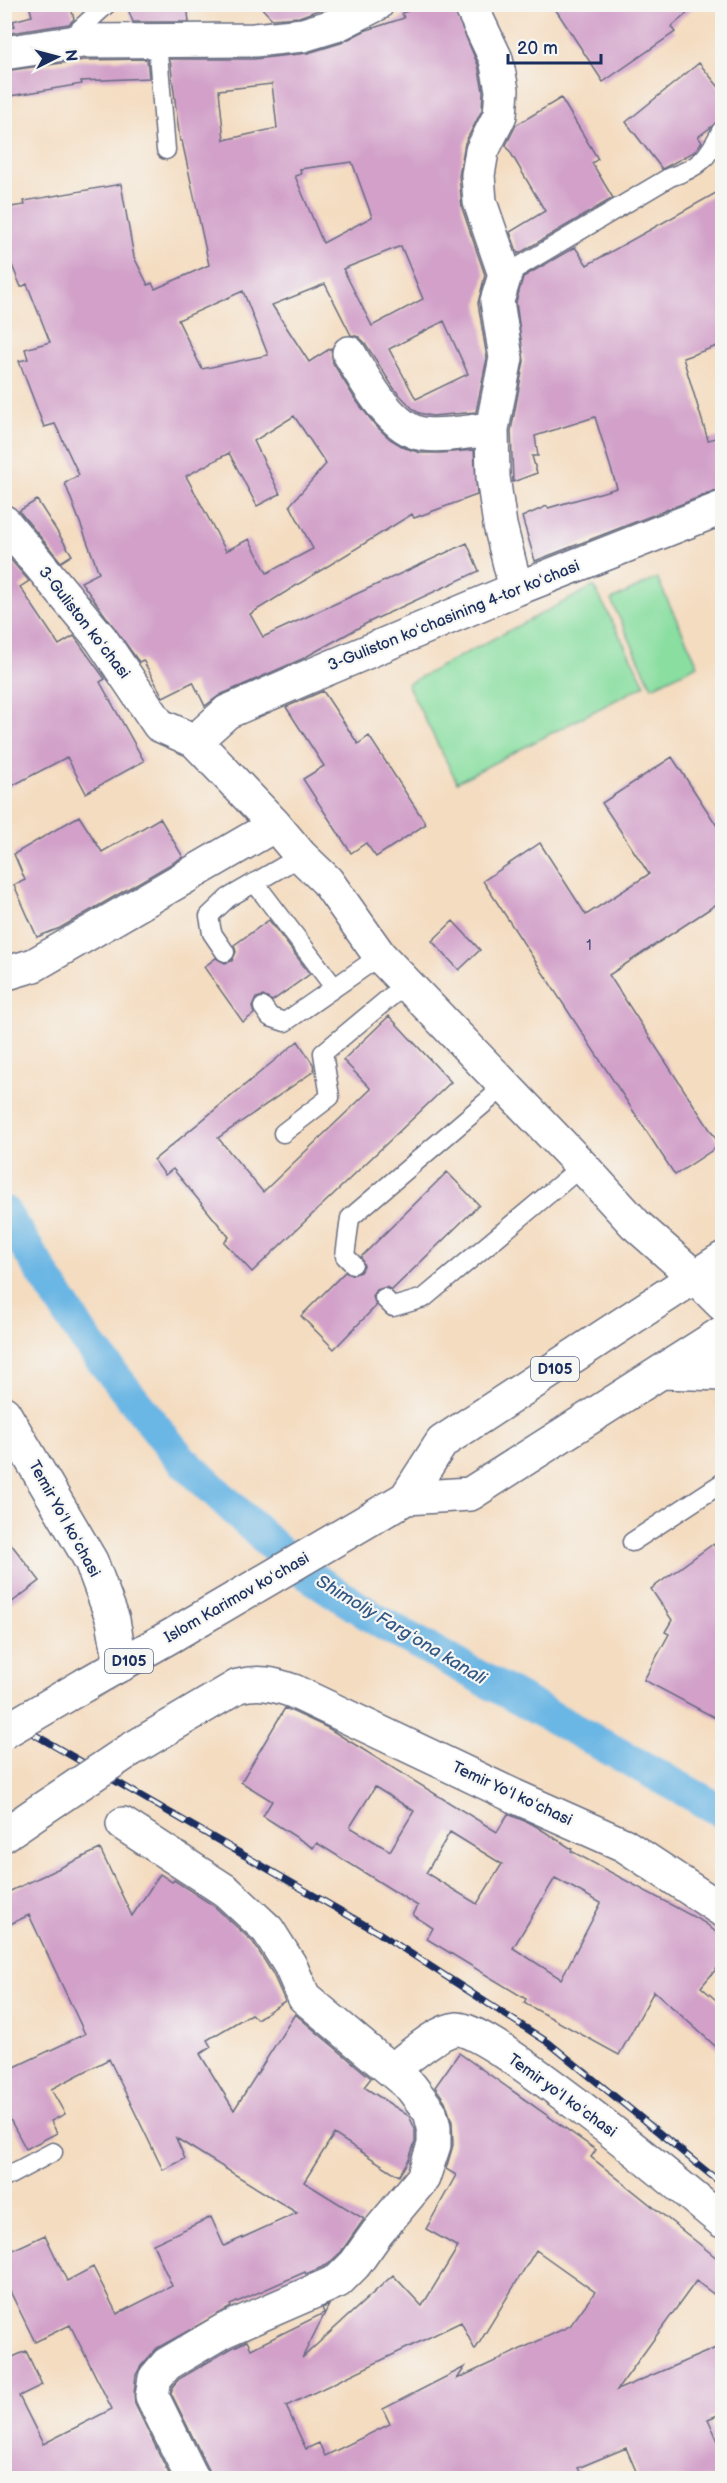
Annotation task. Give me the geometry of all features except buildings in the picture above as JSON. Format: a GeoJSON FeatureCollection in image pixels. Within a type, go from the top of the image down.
{"type":"FeatureCollection","features":[{"type":"Feature","properties":{"kind":"street"},"geometry":{"type":"LineString","coordinates":[[4,53],[83,41],[254,40],[303,35],[336,25],[377,4]]}},
{"type":"Feature","properties":{"kind":"street"},"geometry":{"type":"LineString","coordinates":[[470,4],[496,59],[502,90],[500,115],[482,151],[478,175],[480,201],[505,275],[497,301],[506,358],[492,429],[493,477],[500,525],[516,589]]}},
{"type":"Feature","properties":{"kind":"street"},"geometry":{"type":"LineString","coordinates":[[349,353],[371,390],[394,418],[404,426],[420,434],[436,435],[492,429]]}},
{"type":"Feature","properties":{"kind":"street","name":"3-Guliston koʻchasining 4-tor koʻchasi"},"geometry":{"type":"LineString","coordinates":[[195,741],[227,712],[516,589],[723,508]]}},
{"type":"Feature","properties":{"kind":"street","name":"3-Guliston koʻchasi"},"geometry":{"type":"LineString","coordinates":[[4,522],[101,639],[159,725],[195,741]]}},
{"type":"Feature","properties":{"kind":"street"},"geometry":{"type":"LineString","coordinates":[[195,741],[275,825],[301,856],[327,880],[380,956],[506,1085],[635,1224],[723,1304]]}},
{"type":"Feature","properties":{"kind":"street"},"geometry":{"type":"LineString","coordinates":[[4,974],[34,965],[275,825]]}},
{"type":"Feature","properties":{"kind":"street","name":"Islom Karimov koʻchasi"},"geometry":{"type":"LineString","coordinates":[[4,1732],[406,1498],[442,1442],[723,1259]]}},
{"type":"Feature","properties":{"kind":"street","name":"Islom Karimov koʻchasi"},"geometry":{"type":"LineString","coordinates":[[406,1498],[471,1494],[723,1333]]}},
{"type":"Feature","properties":{"kind":"street"},"geometry":{"type":"LineString","coordinates":[[663,1372],[723,1374]]}},
{"type":"Feature","properties":{"kind":"street","name":"Temir Yoʻl koʻchasi"},"geometry":{"type":"LineString","coordinates":[[4,1413],[91,1561],[113,1620],[121,1665]]}},
{"type":"Feature","properties":{"kind":"street","name":"Temir Yoʻl koʻchasi"},"geometry":{"type":"LineString","coordinates":[[4,1835],[130,1750],[238,1686],[269,1683],[293,1691],[624,1845],[723,1910]]}},
{"type":"Feature","properties":{"kind":"street"},"geometry":{"type":"LineString","coordinates":[[123,1824],[234,1899],[268,1930],[290,1965],[304,1997],[411,2087],[429,2112],[434,2127],[434,2145],[423,2178],[377,2233],[355,2264],[338,2281],[223,2331],[167,2364],[155,2378],[152,2396],[192,2478]]}},
{"type":"Feature","properties":{"kind":"street","name":"Temir yoʻl koʻchasi"},"geometry":{"type":"LineString","coordinates":[[392,2070],[443,2033],[457,2029],[468,2031],[524,2066],[575,2103],[723,2221]]}},
{"type":"Feature","properties":{"kind":"lane"},"geometry":{"type":"LineString","coordinates":[[63,44],[107,4]]}},
{"type":"Feature","properties":{"kind":"lane"},"geometry":{"type":"LineString","coordinates":[[157,41],[165,150]]}},
{"type":"Feature","properties":{"kind":"lane"},"geometry":{"type":"LineString","coordinates":[[505,275],[670,177],[689,171],[711,153],[721,131]]}},
{"type":"Feature","properties":{"kind":"lane"},"geometry":{"type":"LineString","coordinates":[[225,952],[212,933],[209,916],[228,898],[301,856]]}},
{"type":"Feature","properties":{"kind":"lane"},"geometry":{"type":"LineString","coordinates":[[255,883],[334,987]]}},
{"type":"Feature","properties":{"kind":"lane"},"geometry":{"type":"LineString","coordinates":[[263,1007],[270,1017],[285,1022],[380,956]]}},
{"type":"Feature","properties":{"kind":"lane"},"geometry":{"type":"LineString","coordinates":[[283,1133],[330,1097],[323,1053],[407,983]]}},
{"type":"Feature","properties":{"kind":"lane"},"geometry":{"type":"LineString","coordinates":[[353,1264],[345,1256],[350,1218],[506,1085]]}},
{"type":"Feature","properties":{"kind":"lane"},"geometry":{"type":"LineString","coordinates":[[384,1298],[393,1307],[424,1298],[582,1166]]}},
{"type":"Feature","properties":{"kind":"lane"},"geometry":{"type":"LineString","coordinates":[[632,1542],[723,1483]]}},
{"type":"Feature","properties":{"kind":"lane"},"geometry":{"type":"LineString","coordinates":[[4,2178],[54,2152]]}},
{"type":"Feature","properties":{"kind":"green space"},"geometry":{"type":"Polygon","coordinates":[[[657,578],[698,665],[652,687],[611,600],[657,578]]]}},
{"type":"Feature","properties":{"kind":"green space"},"geometry":{"type":"Polygon","coordinates":[[[594,586],[645,685],[457,782],[407,684],[594,586]]]}},
{"type":"Feature","properties":{"kind":"waterway","name":"Shimoliy Fargʻona kanali"},"geometry":{"type":"LineString","coordinates":[[4,1212],[85,1339],[180,1458],[292,1564],[380,1622],[722,1811]]}},
{"type":"Feature","properties":{"kind":"railway"},"geometry":{"type":"LineString","coordinates":[[4,1717],[379,1933],[549,2043],[722,2184]]}}]}
